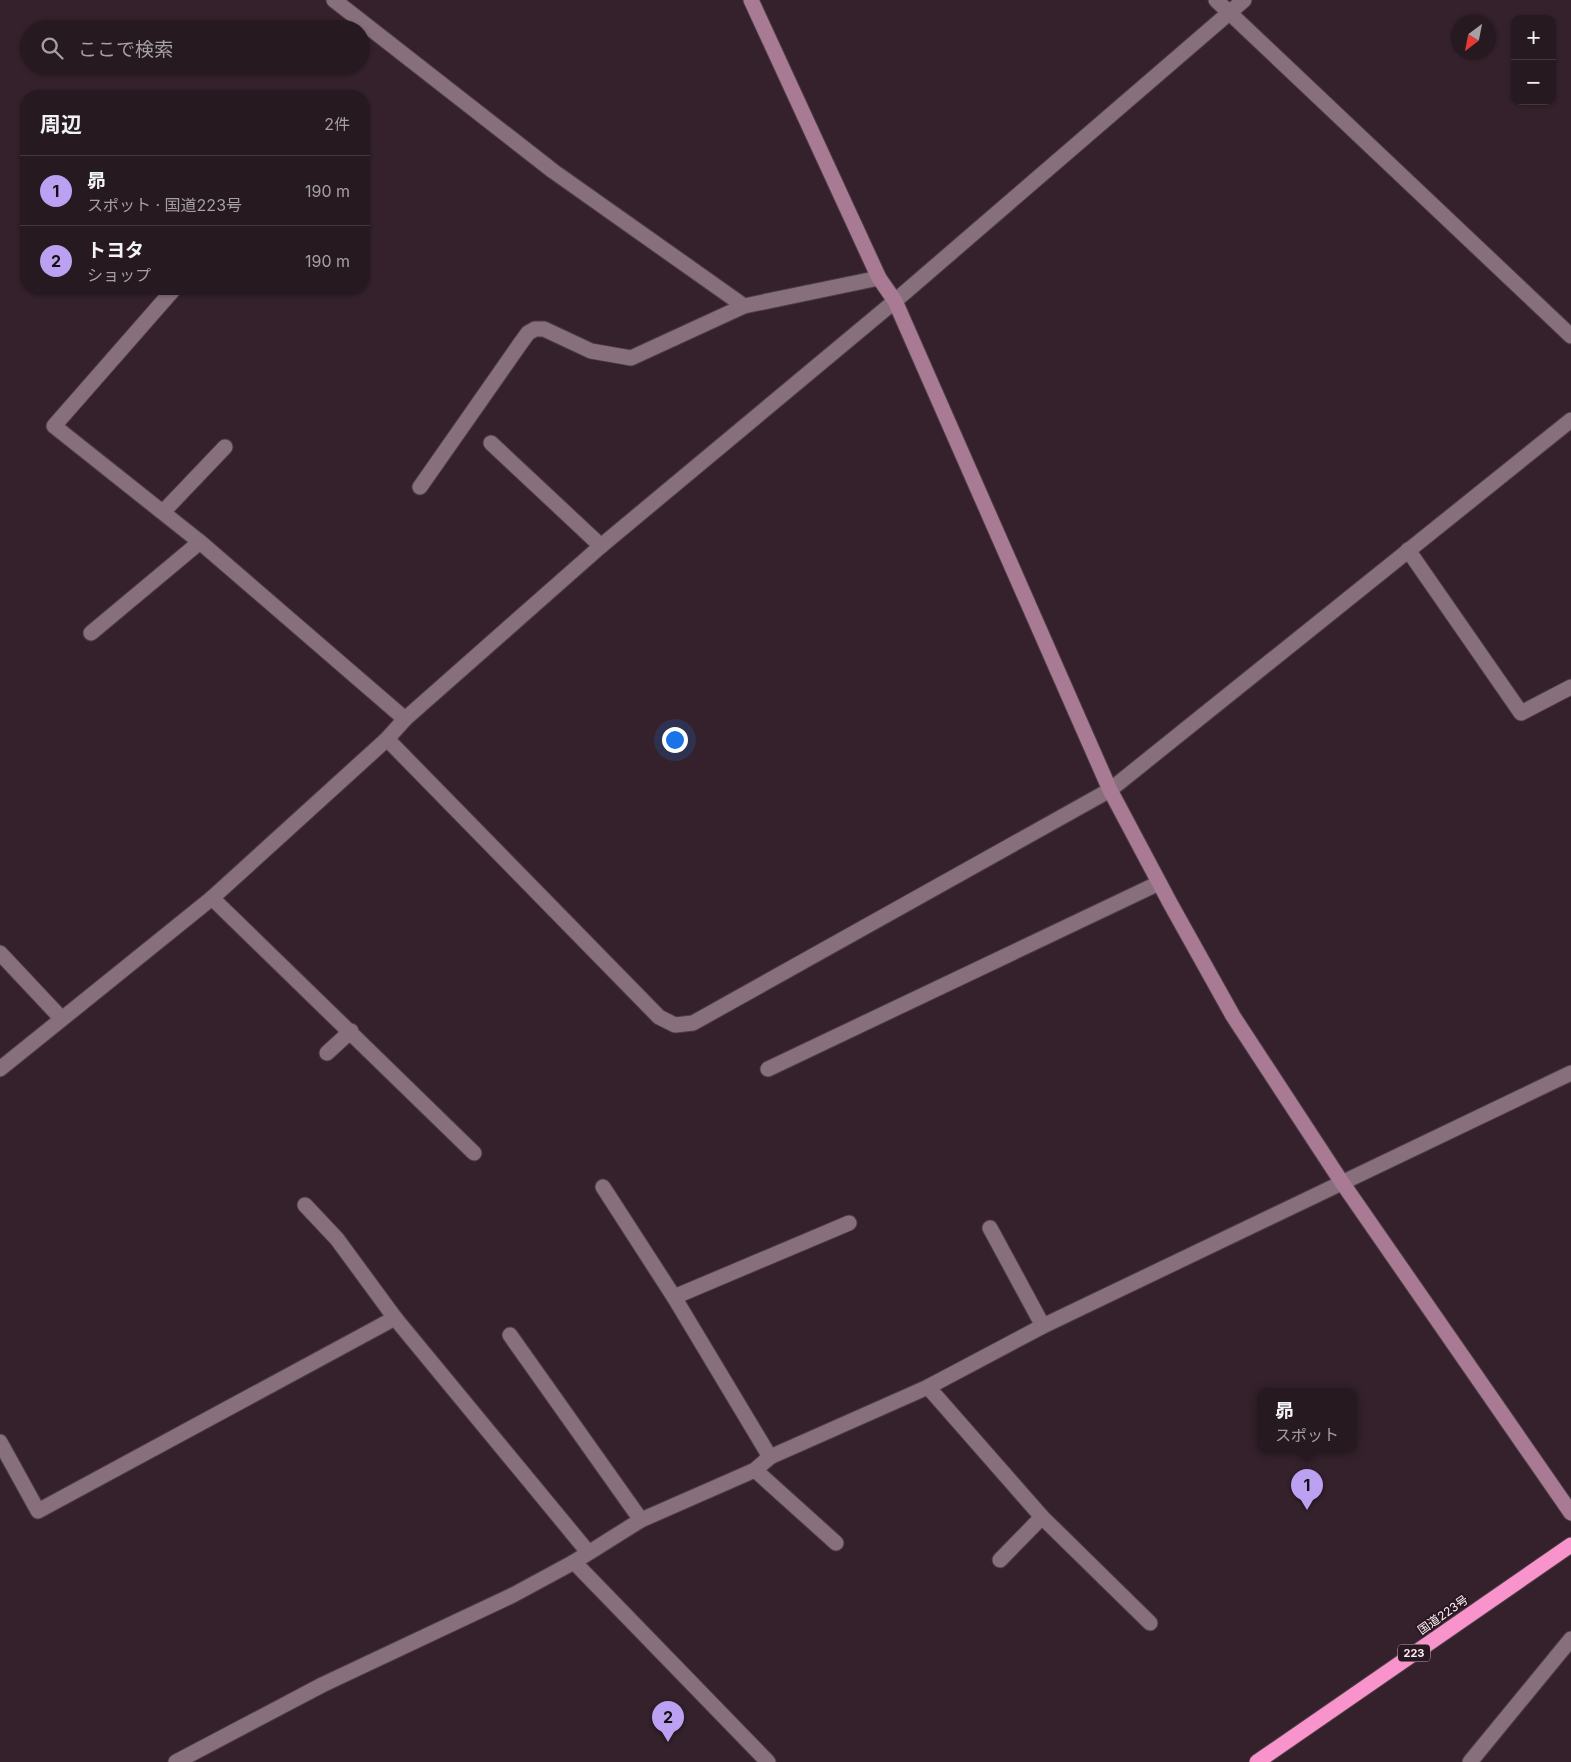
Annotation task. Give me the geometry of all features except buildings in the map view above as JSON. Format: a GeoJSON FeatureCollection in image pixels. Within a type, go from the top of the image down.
{"type":"FeatureCollection","features":[{"type":"Feature","properties":{"kind":"highway","name":"国道223号"},"geometry":{"type":"LineString","coordinates":[[1257,1762],[1571,1545]]}},
{"type":"Feature","properties":{"kind":"street"},"geometry":{"type":"LineString","coordinates":[[334,0],[360,20]]}},
{"type":"Feature","properties":{"kind":"street"},"geometry":{"type":"LineString","coordinates":[[751,0],[880,278],[896,302],[1110,790],[1159,882],[1233,1016],[1341,1181],[1571,1514]]}},
{"type":"Feature","properties":{"kind":"street"},"geometry":{"type":"LineString","coordinates":[[1216,0],[1571,336]]}},
{"type":"Feature","properties":{"kind":"street"},"geometry":{"type":"LineString","coordinates":[[0,1069],[212,898],[386,739],[405,719],[601,546],[896,302],[1244,0]]}},
{"type":"Feature","properties":{"kind":"street"},"geometry":{"type":"LineString","coordinates":[[370,28],[553,171],[744,306]]}},
{"type":"Feature","properties":{"kind":"street"},"geometry":{"type":"LineString","coordinates":[[420,486],[528,333],[535,329],[544,329],[590,351],[631,358],[744,306],[880,278]]}},
{"type":"Feature","properties":{"kind":"street"},"geometry":{"type":"LineString","coordinates":[[169,295],[54,426],[200,542],[405,719]]}},
{"type":"Feature","properties":{"kind":"street"},"geometry":{"type":"LineString","coordinates":[[386,739],[659,1017],[675,1025],[693,1023],[1110,790],[1571,420]]}},
{"type":"Feature","properties":{"kind":"street"},"geometry":{"type":"LineString","coordinates":[[491,443],[601,546]]}},
{"type":"Feature","properties":{"kind":"street"},"geometry":{"type":"LineString","coordinates":[[163,512],[225,447]]}},
{"type":"Feature","properties":{"kind":"street"},"geometry":{"type":"LineString","coordinates":[[92,633],[200,542]]}},
{"type":"Feature","properties":{"kind":"street"},"geometry":{"type":"LineString","coordinates":[[1408,550],[1522,713],[1571,687]]}},
{"type":"Feature","properties":{"kind":"street"},"geometry":{"type":"LineString","coordinates":[[768,1068],[1159,882]]}},
{"type":"Feature","properties":{"kind":"street"},"geometry":{"type":"LineString","coordinates":[[212,898],[474,1153]]}},
{"type":"Feature","properties":{"kind":"street"},"geometry":{"type":"LineString","coordinates":[[0,953],[61,1018]]}},
{"type":"Feature","properties":{"kind":"street"},"geometry":{"type":"LineString","coordinates":[[327,1053],[350,1031]]}},
{"type":"Feature","properties":{"kind":"street"},"geometry":{"type":"LineString","coordinates":[[176,1762],[322,1685],[513,1595],[574,1562],[641,1520],[754,1470],[770,1457],[928,1387],[1043,1326],[1341,1181],[1571,1073]]}},
{"type":"Feature","properties":{"kind":"street"},"geometry":{"type":"LineString","coordinates":[[602,1187],[674,1297],[770,1457]]}},
{"type":"Feature","properties":{"kind":"street"},"geometry":{"type":"LineString","coordinates":[[305,1205],[337,1239],[395,1318],[588,1552]]}},
{"type":"Feature","properties":{"kind":"street"},"geometry":{"type":"LineString","coordinates":[[674,1297],[849,1223]]}},
{"type":"Feature","properties":{"kind":"street"},"geometry":{"type":"LineString","coordinates":[[990,1228],[1043,1326]]}},
{"type":"Feature","properties":{"kind":"street"},"geometry":{"type":"LineString","coordinates":[[0,1442],[38,1511],[395,1318]]}},
{"type":"Feature","properties":{"kind":"street"},"geometry":{"type":"LineString","coordinates":[[510,1335],[641,1520]]}},
{"type":"Feature","properties":{"kind":"street"},"geometry":{"type":"LineString","coordinates":[[928,1387],[1042,1518],[1150,1623]]}},
{"type":"Feature","properties":{"kind":"street"},"geometry":{"type":"LineString","coordinates":[[754,1470],[836,1543]]}},
{"type":"Feature","properties":{"kind":"street"},"geometry":{"type":"LineString","coordinates":[[1000,1560],[1042,1518]]}},
{"type":"Feature","properties":{"kind":"street"},"geometry":{"type":"LineString","coordinates":[[574,1562],[768,1762]]}},
{"type":"Feature","properties":{"kind":"street"},"geometry":{"type":"LineString","coordinates":[[1470,1762],[1571,1639]]}},
{"type":"Feature","properties":{"kind":"place","name":"昴"},"geometry":{"type":"Point","coordinates":[1307,1510]}},
{"type":"Feature","properties":{"kind":"place","name":"トヨタ"},"geometry":{"type":"Point","coordinates":[668,1742]}}]}
